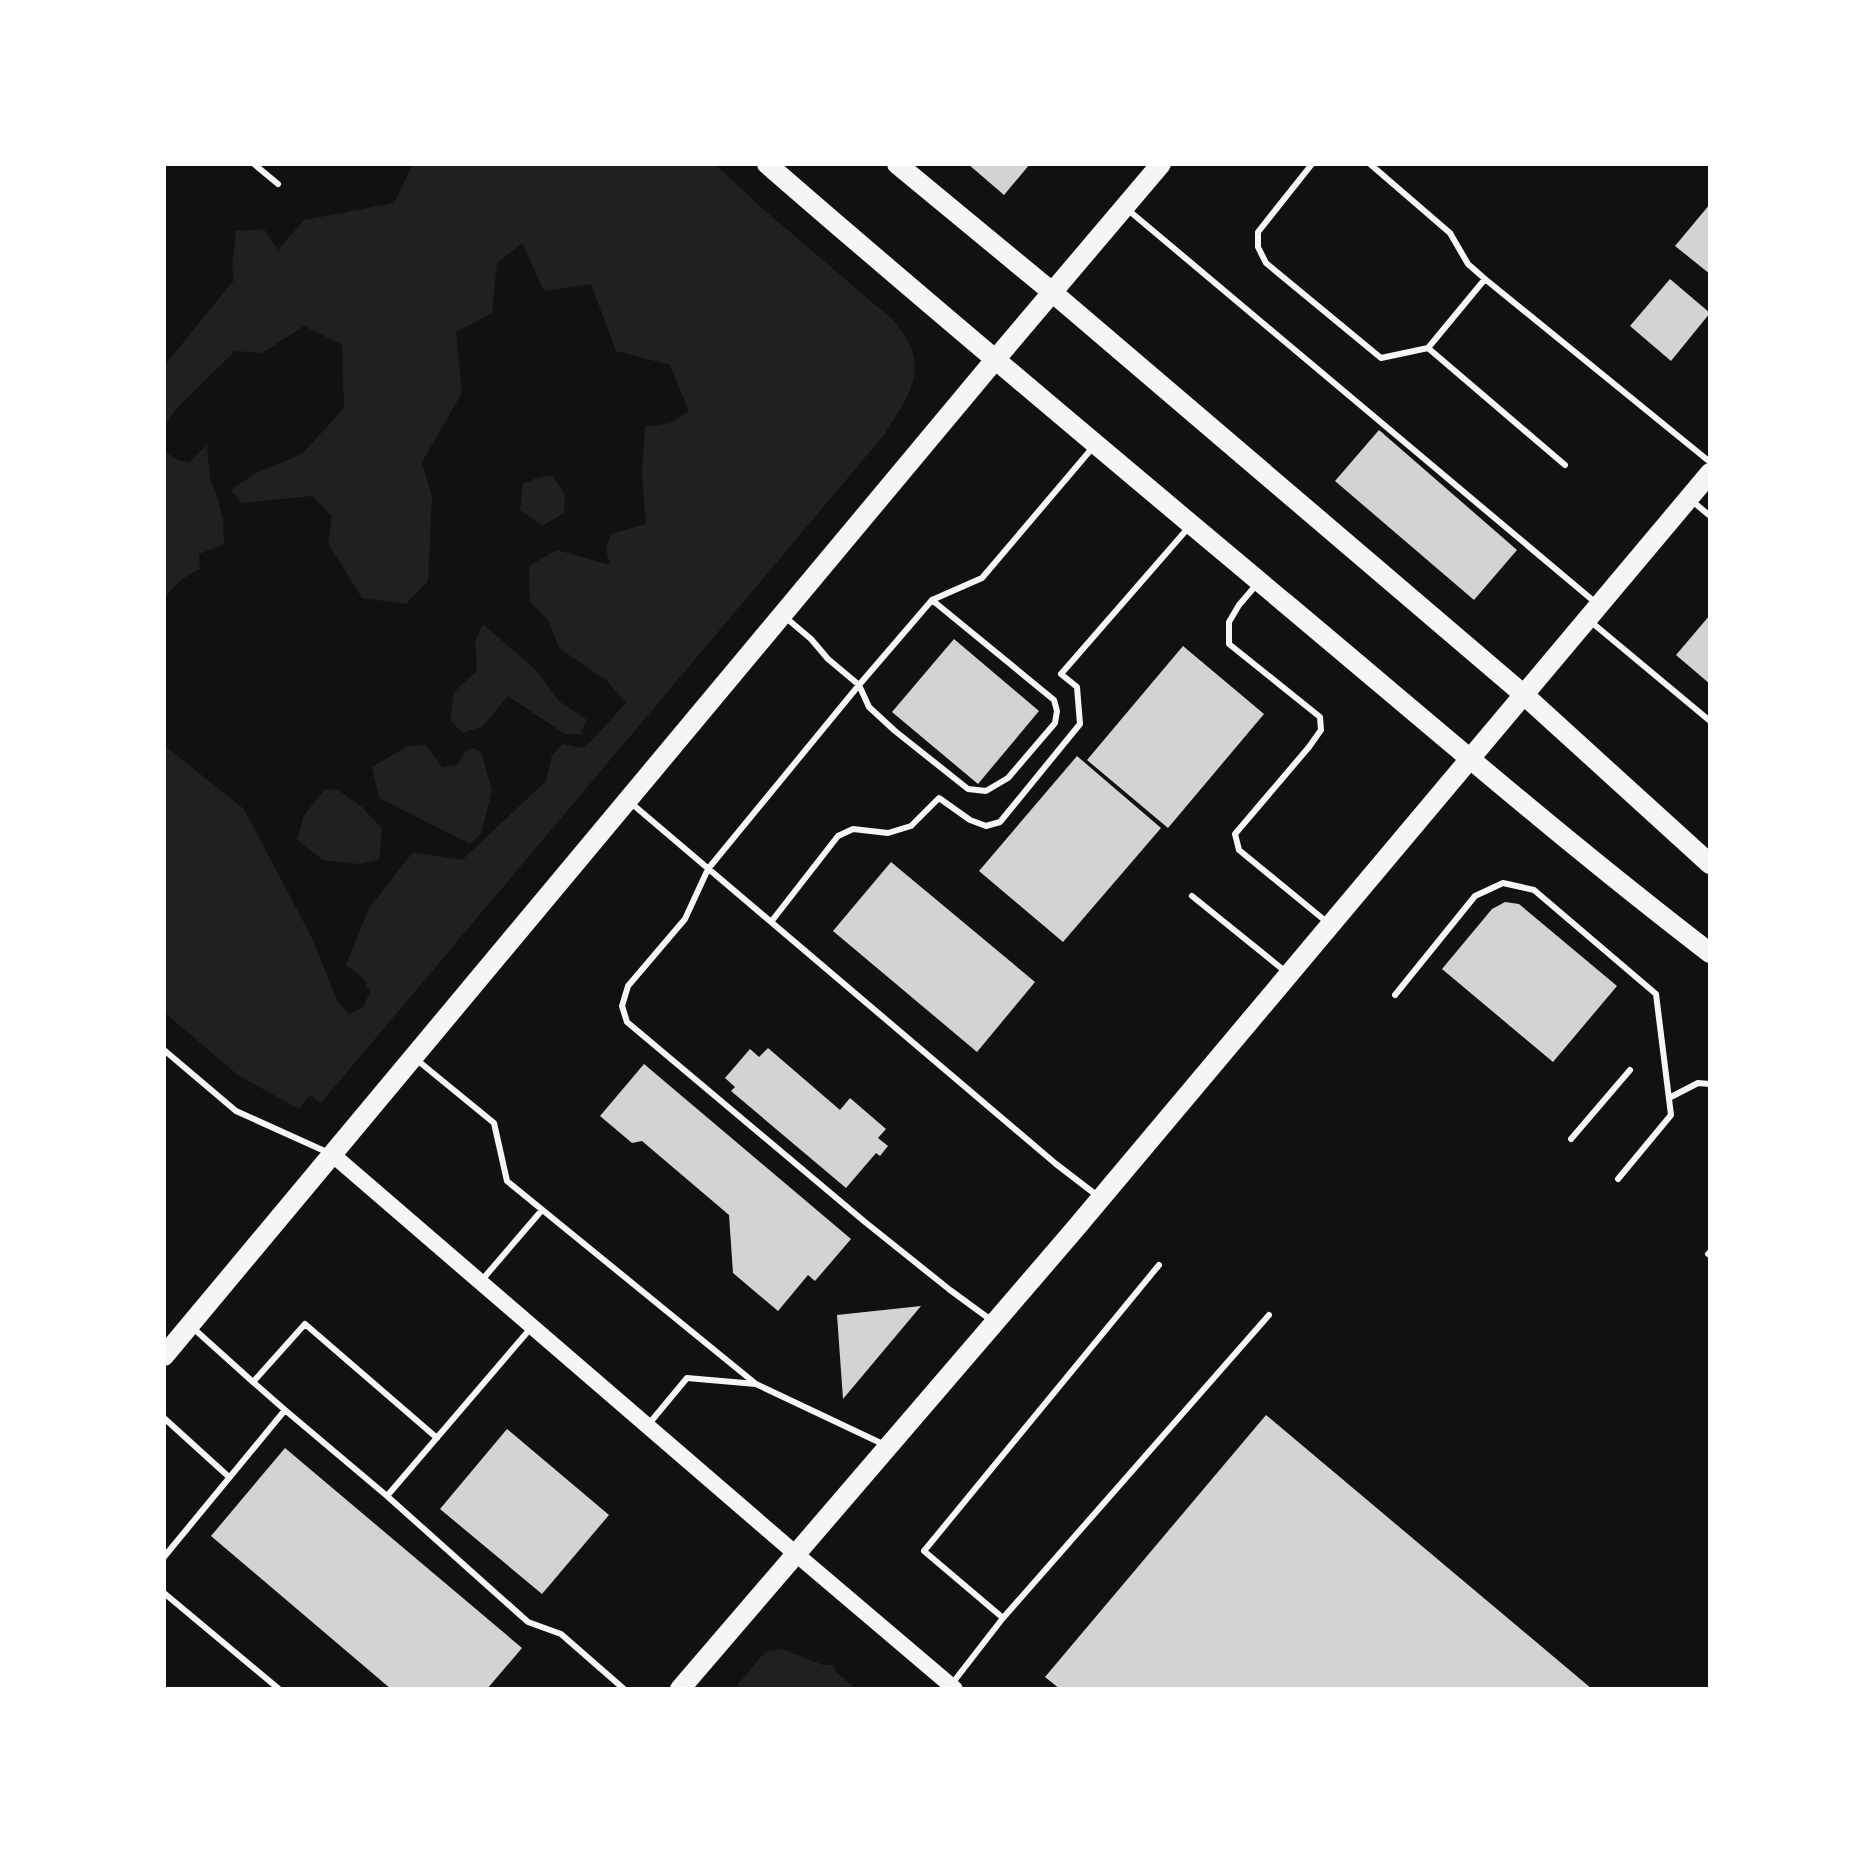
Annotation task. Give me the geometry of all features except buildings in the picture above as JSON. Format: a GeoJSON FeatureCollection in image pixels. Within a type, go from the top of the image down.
{"type":"FeatureCollection","features":[{"type":"Feature","properties":{"kind":"main road"},"geometry":{"type":"LineString","coordinates":[[767,164],[994,361],[1626,888],[1710,953]]}},
{"type":"Feature","properties":{"kind":"main road"},"geometry":{"type":"LineString","coordinates":[[897,164],[1052,292],[1523,694],[1710,864]]}},
{"type":"Feature","properties":{"kind":"main road"},"geometry":{"type":"LineString","coordinates":[[164,1356],[1161,164]]}},
{"type":"Feature","properties":{"kind":"main road"},"geometry":{"type":"LineString","coordinates":[[680,1689],[1101,1199],[1710,473]]}},
{"type":"Feature","properties":{"kind":"main road"},"geometry":{"type":"LineString","coordinates":[[333,1155],[953,1687]]}},
{"type":"Feature","properties":{"kind":"lane"},"geometry":{"type":"LineString","coordinates":[[254,164],[278,184]]}},
{"type":"Feature","properties":{"kind":"lane"},"geometry":{"type":"LineString","coordinates":[[1312,164],[1258,232],[1258,247],[1266,263],[1381,358],[1428,348],[1485,279]]}},
{"type":"Feature","properties":{"kind":"lane"},"geometry":{"type":"LineString","coordinates":[[1370,164],[1450,233],[1468,264],[1485,279],[1710,462]]}},
{"type":"Feature","properties":{"kind":"lane"},"geometry":{"type":"LineString","coordinates":[[1125,207],[1593,612],[1710,721]]}},
{"type":"Feature","properties":{"kind":"lane"},"geometry":{"type":"LineString","coordinates":[[1428,348],[1565,465]]}},
{"type":"Feature","properties":{"kind":"lane"},"geometry":{"type":"LineString","coordinates":[[995,1323],[865,1222],[627,1022],[622,1006],[628,986],[685,919],[708,869],[859,685],[932,600],[982,578],[1096,444]]}},
{"type":"Feature","properties":{"kind":"lane"},"geometry":{"type":"LineString","coordinates":[[1690,498],[1710,516]]}},
{"type":"Feature","properties":{"kind":"lane"},"geometry":{"type":"LineString","coordinates":[[771,922],[838,836],[853,829],[888,833],[911,826],[939,798],[970,820],[986,826],[1000,822],[1080,724],[1077,687],[1061,674],[1191,525]]}},
{"type":"Feature","properties":{"kind":"lane"},"geometry":{"type":"LineString","coordinates":[[1259,581],[1229,622],[1229,644],[1320,717],[1321,730],[1235,834],[1239,850],[1331,926]]}},
{"type":"Feature","properties":{"kind":"lane"},"geometry":{"type":"LineString","coordinates":[[782,615],[859,685],[869,707],[895,731],[968,789],[986,791],[1008,778],[1055,723],[1057,711],[1054,700],[932,600]]}},
{"type":"Feature","properties":{"kind":"lane"},"geometry":{"type":"LineString","coordinates":[[628,800],[1101,1199]]}},
{"type":"Feature","properties":{"kind":"lane"},"geometry":{"type":"LineString","coordinates":[[1395,995],[1475,896],[1503,883],[1534,890],[1656,994],[1671,1115],[1618,1179]]}},
{"type":"Feature","properties":{"kind":"lane"},"geometry":{"type":"LineString","coordinates":[[1192,896],[1290,975]]}},
{"type":"Feature","properties":{"kind":"lane"},"geometry":{"type":"LineString","coordinates":[[164,1050],[236,1111],[333,1155]]}},
{"type":"Feature","properties":{"kind":"lane"},"geometry":{"type":"LineString","coordinates":[[414,1057],[494,1123],[507,1181],[542,1210],[756,1384],[888,1447]]}},
{"type":"Feature","properties":{"kind":"lane"},"geometry":{"type":"LineString","coordinates":[[1571,1139],[1630,1070]]}},
{"type":"Feature","properties":{"kind":"lane"},"geometry":{"type":"LineString","coordinates":[[1669,1098],[1698,1083],[1710,1084]]}},
{"type":"Feature","properties":{"kind":"lane"},"geometry":{"type":"LineString","coordinates":[[480,1282],[542,1210]]}},
{"type":"Feature","properties":{"kind":"lane"},"geometry":{"type":"LineString","coordinates":[[1003,1618],[924,1551],[1159,1265]]}},
{"type":"Feature","properties":{"kind":"lane"},"geometry":{"type":"LineString","coordinates":[[953,1687],[1003,1618],[1269,1315]]}},
{"type":"Feature","properties":{"kind":"lane"},"geometry":{"type":"LineString","coordinates":[[253,1382],[305,1324],[437,1438]]}},
{"type":"Feature","properties":{"kind":"lane"},"geometry":{"type":"LineString","coordinates":[[190,1325],[528,1622],[561,1634],[624,1689]]}},
{"type":"Feature","properties":{"kind":"lane"},"geometry":{"type":"LineString","coordinates":[[387,1496],[532,1326]]}},
{"type":"Feature","properties":{"kind":"lane"},"geometry":{"type":"LineString","coordinates":[[647,1426],[687,1378],[756,1384]]}},
{"type":"Feature","properties":{"kind":"lane"},"geometry":{"type":"LineString","coordinates":[[164,1557],[285,1410]]}},
{"type":"Feature","properties":{"kind":"lane"},"geometry":{"type":"LineString","coordinates":[[164,1418],[229,1477]]}},
{"type":"Feature","properties":{"kind":"lane"},"geometry":{"type":"LineString","coordinates":[[164,1593],[279,1689]]}},
{"type":"Feature","properties":{"kind":"shaded area"},"geometry":{"type":"Polygon","coordinates":[[[413,164],[715,164],[893,320],[912,351],[914,378],[903,405],[884,435],[321,1103],[310,1095],[299,1109],[239,1076],[164,1012],[164,745],[244,809],[313,940],[338,1003],[350,1014],[363,1007],[370,992],[363,978],[346,965],[369,908],[413,852],[462,860],[546,781],[552,755],[563,744],[583,748],[626,703],[607,681],[559,648],[549,621],[530,602],[529,566],[557,550],[610,565],[606,549],[611,534],[646,524],[642,473],[645,427],[671,423],[689,411],[670,365],[616,351],[591,284],[544,291],[522,243],[497,263],[492,313],[456,332],[462,393],[422,462],[432,497],[428,581],[406,604],[362,598],[328,543],[332,516],[312,496],[242,503],[231,490],[254,474],[302,454],[344,408],[342,345],[304,326],[262,353],[235,351],[175,410],[164,426],[164,366],[234,280],[232,267],[236,231],[264,229],[278,250],[304,220],[394,203],[413,164]]]}},
{"type":"Feature","properties":{"kind":"shaded area"},"geometry":{"type":"Polygon","coordinates":[[[207,445],[210,479],[223,520],[224,544],[199,554],[200,569],[182,579],[164,598],[164,451],[177,460],[189,462],[207,445]]]}},
{"type":"Feature","properties":{"kind":"shaded area"},"geometry":{"type":"Polygon","coordinates":[[[553,476],[565,495],[564,513],[542,526],[520,510],[523,484],[539,477],[553,476]]]}},
{"type":"Feature","properties":{"kind":"shaded area"},"geometry":{"type":"Polygon","coordinates":[[[483,624],[536,670],[560,702],[586,719],[581,734],[565,734],[508,696],[483,726],[463,733],[450,720],[454,692],[477,671],[475,641],[483,624]]]}},
{"type":"Feature","properties":{"kind":"shaded area"},"geometry":{"type":"Polygon","coordinates":[[[426,745],[442,767],[457,765],[465,752],[472,748],[481,752],[492,790],[481,834],[470,844],[379,798],[372,767],[408,746],[426,745]]]}},
{"type":"Feature","properties":{"kind":"shaded area"},"geometry":{"type":"Polygon","coordinates":[[[325,789],[338,790],[362,807],[382,829],[379,860],[359,864],[323,860],[297,840],[304,815],[325,789]]]}},
{"type":"Feature","properties":{"kind":"shaded area"},"geometry":{"type":"Polygon","coordinates":[[[782,1649],[823,1665],[834,1665],[836,1672],[856,1689],[734,1689],[765,1652],[782,1649]]]}}]}
